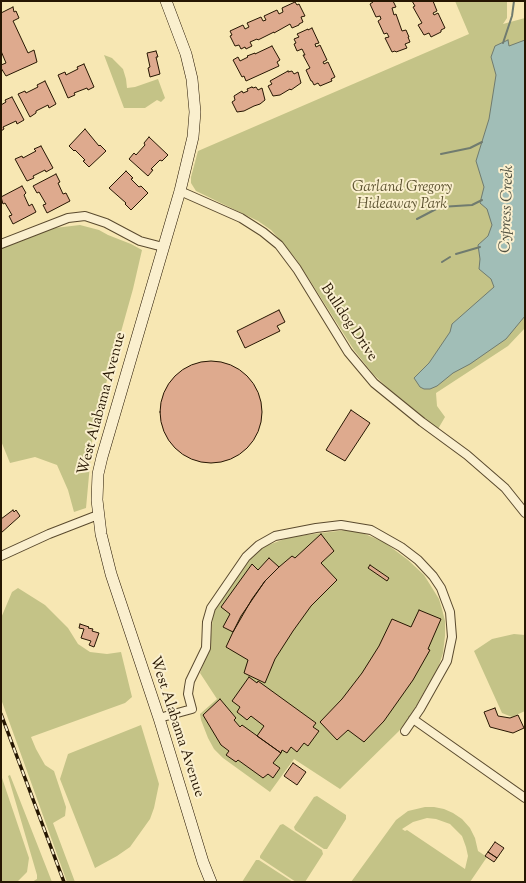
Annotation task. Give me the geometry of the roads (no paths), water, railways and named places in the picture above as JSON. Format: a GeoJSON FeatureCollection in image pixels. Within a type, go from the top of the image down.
{"type":"FeatureCollection","features":[{"type":"Feature","properties":{"kind":"main road","name":"West Alabama Avenue"},"geometry":{"type":"LineString","coordinates":[[166,1],[186,54],[192,79],[194,96],[193,137],[180,191],[102,457],[97,488],[98,514],[104,550],[113,580],[159,718],[201,856],[211,882]]}},
{"type":"Feature","properties":{"kind":"street","name":"Bulldog Drive"},"geometry":{"type":"LineString","coordinates":[[180,191],[237,216],[263,232],[279,245],[297,269],[348,352],[374,383],[416,418],[467,455],[505,488],[525,513]]}},
{"type":"Feature","properties":{"kind":"street"},"geometry":{"type":"LineString","coordinates":[[1,244],[68,218],[85,216],[106,223],[140,240],[163,247]]}},
{"type":"Feature","properties":{"kind":"street"},"geometry":{"type":"LineString","coordinates":[[1,556],[98,514]]}},
{"type":"Feature","properties":{"kind":"street"},"geometry":{"type":"LineString","coordinates":[[159,718],[192,709],[188,694],[190,681],[206,648],[207,622],[211,608],[246,557],[259,545],[275,536],[341,525],[371,530],[401,547],[418,560],[433,576],[446,600],[450,612],[452,637],[447,661],[405,731]]}},
{"type":"Feature","properties":{"kind":"street"},"geometry":{"type":"LineString","coordinates":[[413,719],[525,798]]}},
{"type":"Feature","properties":{"kind":"water"},"geometry":{"type":"Polygon","coordinates":[[[508,40],[509,46],[525,40],[525,316],[506,339],[470,364],[453,373],[437,386],[430,389],[424,389],[420,387],[414,378],[429,363],[450,332],[452,324],[494,287],[491,279],[479,269],[480,259],[478,245],[488,236],[492,225],[487,209],[480,203],[484,187],[476,161],[489,119],[496,75],[491,57],[495,46],[508,40]]]}},
{"type":"Feature","properties":{"kind":"waterway","name":"Cypress Creek"},"geometry":{"type":"LineString","coordinates":[[503,43],[512,16],[514,1]]}},
{"type":"Feature","properties":{"kind":"waterway"},"geometry":{"type":"LineString","coordinates":[[441,154],[470,148],[482,142]]}},
{"type":"Feature","properties":{"kind":"waterway"},"geometry":{"type":"LineString","coordinates":[[417,219],[440,207],[472,205],[482,200]]}},
{"type":"Feature","properties":{"kind":"waterway"},"geometry":{"type":"LineString","coordinates":[[456,254],[480,247]]}},
{"type":"Feature","properties":{"kind":"waterway"},"geometry":{"type":"LineString","coordinates":[[442,262],[450,257]]}},
{"type":"Feature","properties":{"kind":"railway"},"geometry":{"type":"LineString","coordinates":[[1,714],[64,882]]}},
{"type":"Feature","properties":{"kind":"park label","name":"Garland Gregory Hideaway Park"},"geometry":{"type":"Point","coordinates":[402,196]}}]}
